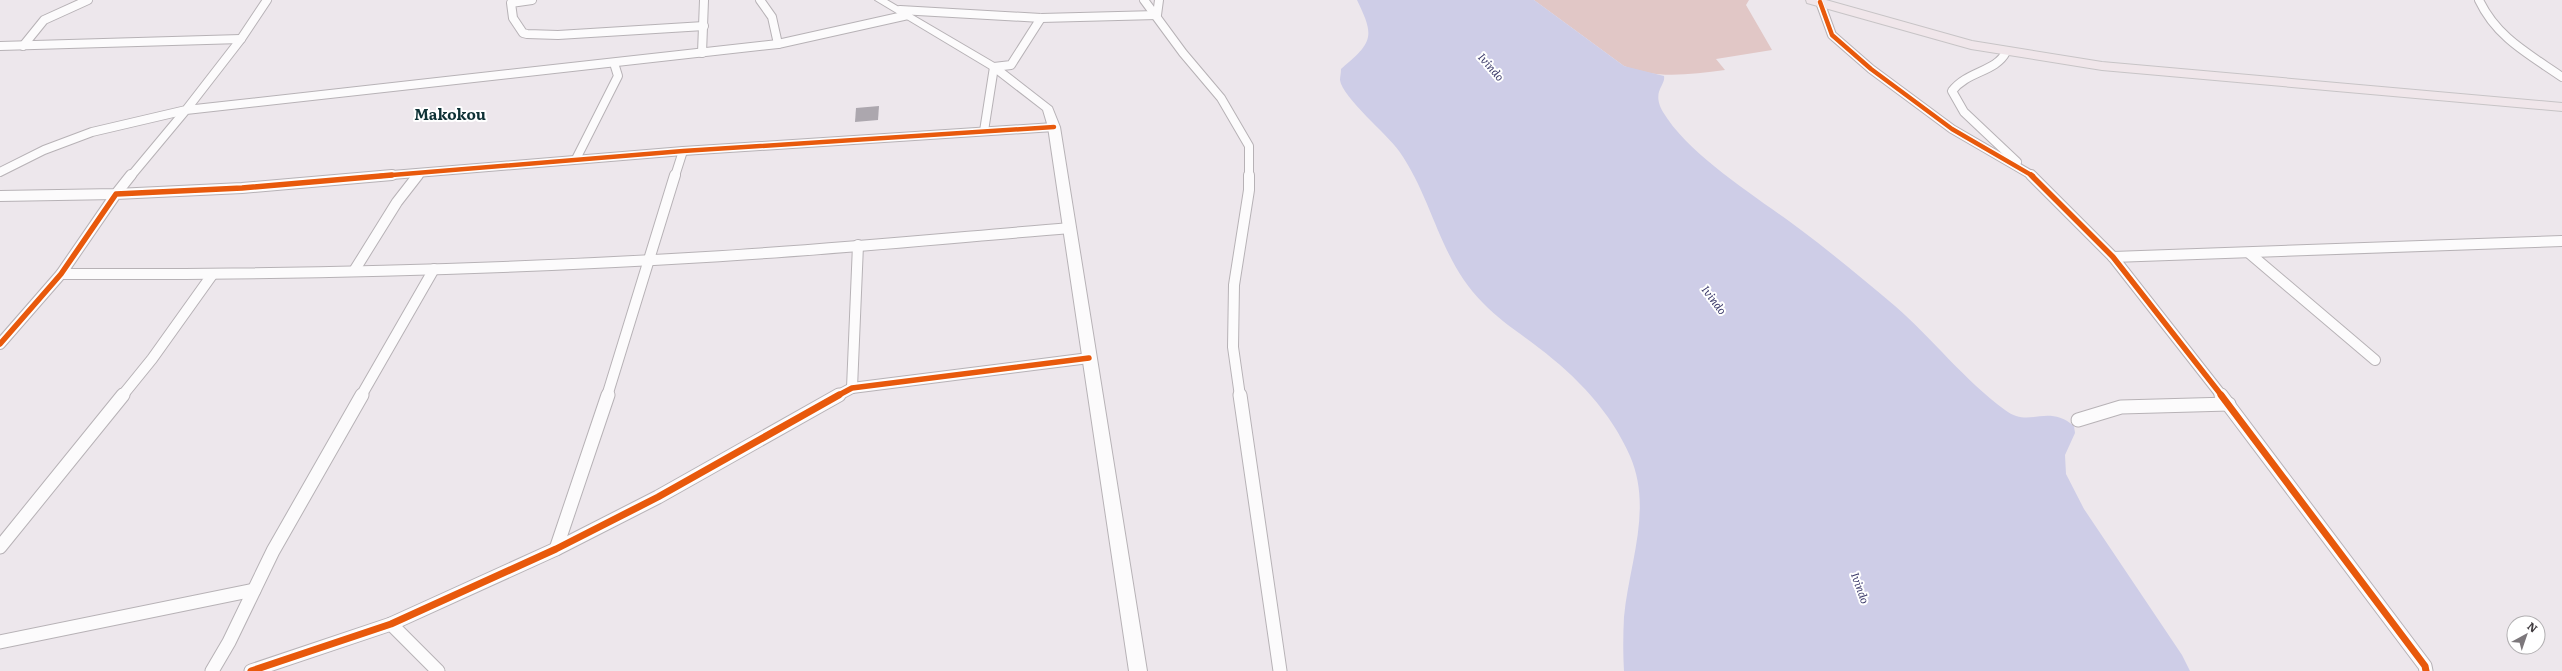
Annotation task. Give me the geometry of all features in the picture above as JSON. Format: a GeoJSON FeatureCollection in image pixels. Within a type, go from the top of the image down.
{"type":"FeatureCollection","features":[{"type":"Feature","properties":{"kind":"highway"},"geometry":{"type":"LineString","coordinates":[[1816,1],[1938,37],[2006,52],[2102,66],[2562,107]]}},
{"type":"Feature","properties":{"kind":"street"},"geometry":{"type":"LineString","coordinates":[[23,46],[44,20],[88,0]]}},
{"type":"Feature","properties":{"kind":"street"},"geometry":{"type":"LineString","coordinates":[[0,344],[61,274],[116,194],[186,110],[241,39],[267,0]]}},
{"type":"Feature","properties":{"kind":"street"},"geometry":{"type":"LineString","coordinates":[[532,0],[511,3],[513,18],[524,33],[527,34],[558,35],[704,26]]}},
{"type":"Feature","properties":{"kind":"street"},"geometry":{"type":"LineString","coordinates":[[702,53],[704,0]]}},
{"type":"Feature","properties":{"kind":"street"},"geometry":{"type":"LineString","coordinates":[[760,0],[772,17],[778,44]]}},
{"type":"Feature","properties":{"kind":"street"},"geometry":{"type":"LineString","coordinates":[[880,0],[994,67],[1048,109],[1054,127],[1138,671]]}},
{"type":"Feature","properties":{"kind":"street"},"geometry":{"type":"LineString","coordinates":[[1144,0],[1157,15],[1183,53],[1221,98],[1249,146],[1250,190],[1234,285],[1233,347],[1280,671]]}},
{"type":"Feature","properties":{"kind":"street"},"geometry":{"type":"LineString","coordinates":[[1157,15],[1159,0]]}},
{"type":"Feature","properties":{"kind":"street"},"geometry":{"type":"LineString","coordinates":[[2479,0],[2487,19],[2506,40],[2562,77]]}},
{"type":"Feature","properties":{"kind":"street"},"geometry":{"type":"LineString","coordinates":[[1816,1],[1832,35],[1871,69],[1952,129],[2037,179]]}},
{"type":"Feature","properties":{"kind":"street"},"geometry":{"type":"LineString","coordinates":[[0,172],[44,150],[92,132],[186,110],[778,44],[902,13],[1041,18],[1157,15]]}},
{"type":"Feature","properties":{"kind":"street"},"geometry":{"type":"LineString","coordinates":[[994,67],[1011,64],[1041,18]]}},
{"type":"Feature","properties":{"kind":"street"},"geometry":{"type":"LineString","coordinates":[[0,46],[241,39]]}},
{"type":"Feature","properties":{"kind":"street"},"geometry":{"type":"LineString","coordinates":[[2006,52],[2004,58],[1996,64],[1966,75],[1957,82],[1952,91],[1964,112],[2037,179],[2112,257],[2229,404],[2425,666],[2426,671]]}},
{"type":"Feature","properties":{"kind":"street"},"geometry":{"type":"LineString","coordinates":[[576,159],[618,76],[614,63]]}},
{"type":"Feature","properties":{"kind":"street"},"geometry":{"type":"LineString","coordinates":[[984,131],[994,67]]}},
{"type":"Feature","properties":{"kind":"street"},"geometry":{"type":"LineString","coordinates":[[0,196],[116,194],[242,188],[419,174],[576,159],[1054,127]]}},
{"type":"Feature","properties":{"kind":"street"},"geometry":{"type":"LineString","coordinates":[[556,549],[594,440],[683,151]]}},
{"type":"Feature","properties":{"kind":"street"},"geometry":{"type":"LineString","coordinates":[[354,271],[397,202],[419,174]]}},
{"type":"Feature","properties":{"kind":"street"},"geometry":{"type":"LineString","coordinates":[[61,274],[212,274],[354,271],[649,260],[1070,228]]}},
{"type":"Feature","properties":{"kind":"street"},"geometry":{"type":"LineString","coordinates":[[2112,257],[2249,253],[2358,247],[2562,241]]}},
{"type":"Feature","properties":{"kind":"street"},"geometry":{"type":"LineString","coordinates":[[852,388],[858,245]]}},
{"type":"Feature","properties":{"kind":"street"},"geometry":{"type":"LineString","coordinates":[[2249,253],[2375,360]]}},
{"type":"Feature","properties":{"kind":"street"},"geometry":{"type":"LineString","coordinates":[[212,671],[273,551],[354,412],[398,328],[434,269]]}},
{"type":"Feature","properties":{"kind":"street"},"geometry":{"type":"LineString","coordinates":[[0,547],[152,359],[212,274]]}},
{"type":"Feature","properties":{"kind":"street"},"geometry":{"type":"LineString","coordinates":[[251,671],[391,624],[556,549],[658,497],[852,388],[1089,358]]}},
{"type":"Feature","properties":{"kind":"street"},"geometry":{"type":"LineString","coordinates":[[2078,420],[2121,407],[2229,404]]}},
{"type":"Feature","properties":{"kind":"street"},"geometry":{"type":"LineString","coordinates":[[0,642],[254,590]]}},
{"type":"Feature","properties":{"kind":"street"},"geometry":{"type":"LineString","coordinates":[[391,624],[438,671]]}},
{"type":"Feature","properties":{"kind":"shaded area"},"geometry":{"type":"Polygon","coordinates":[[[1534,0],[1749,0],[1746,5],[1772,50],[1716,59],[1725,70],[1674,75],[1649,73],[1624,66],[1534,0]]]}},
{"type":"Feature","properties":{"kind":"water","name":"Ivindo"},"geometry":{"type":"Polygon","coordinates":[[[1357,0],[1534,0],[1624,66],[1664,76],[1658,99],[1663,112],[1675,129],[1707,161],[1813,239],[1895,306],[1962,373],[2005,410],[2022,417],[2055,416],[2064,419],[2074,426],[2075,433],[2065,455],[2066,474],[2084,509],[2182,655],[2190,671],[1624,671],[1624,617],[1640,516],[1637,476],[1630,456],[1613,424],[1603,410],[1579,383],[1553,359],[1496,316],[1468,286],[1446,249],[1411,170],[1399,151],[1357,106],[1343,87],[1340,80],[1341,69],[1360,52],[1368,38],[1367,23],[1357,0]]]}},
{"type":"Feature","properties":{"kind":"building"},"geometry":{"type":"Polygon","coordinates":[[[879,106],[878,120],[855,122],[856,108],[879,106]]]}},
{"type":"Feature","properties":{"kind":"cycle path"},"geometry":{"type":"LineString","coordinates":[[1820,2],[1832,35],[1871,69],[1952,129],[2037,179],[2113,257],[2283,475],[2425,666],[2426,671]]}},
{"type":"Feature","properties":{"kind":"cycle path"},"geometry":{"type":"LineString","coordinates":[[0,344],[61,274],[116,194],[242,188],[683,151],[1054,127]]}},
{"type":"Feature","properties":{"kind":"cycle path"},"geometry":{"type":"LineString","coordinates":[[251,671],[391,624],[556,549],[658,497],[852,388],[1089,358]]}},
{"type":"Feature","properties":{"kind":"district","name":"Makokou"},"geometry":{"type":"Point","coordinates":[450,115]}}]}
